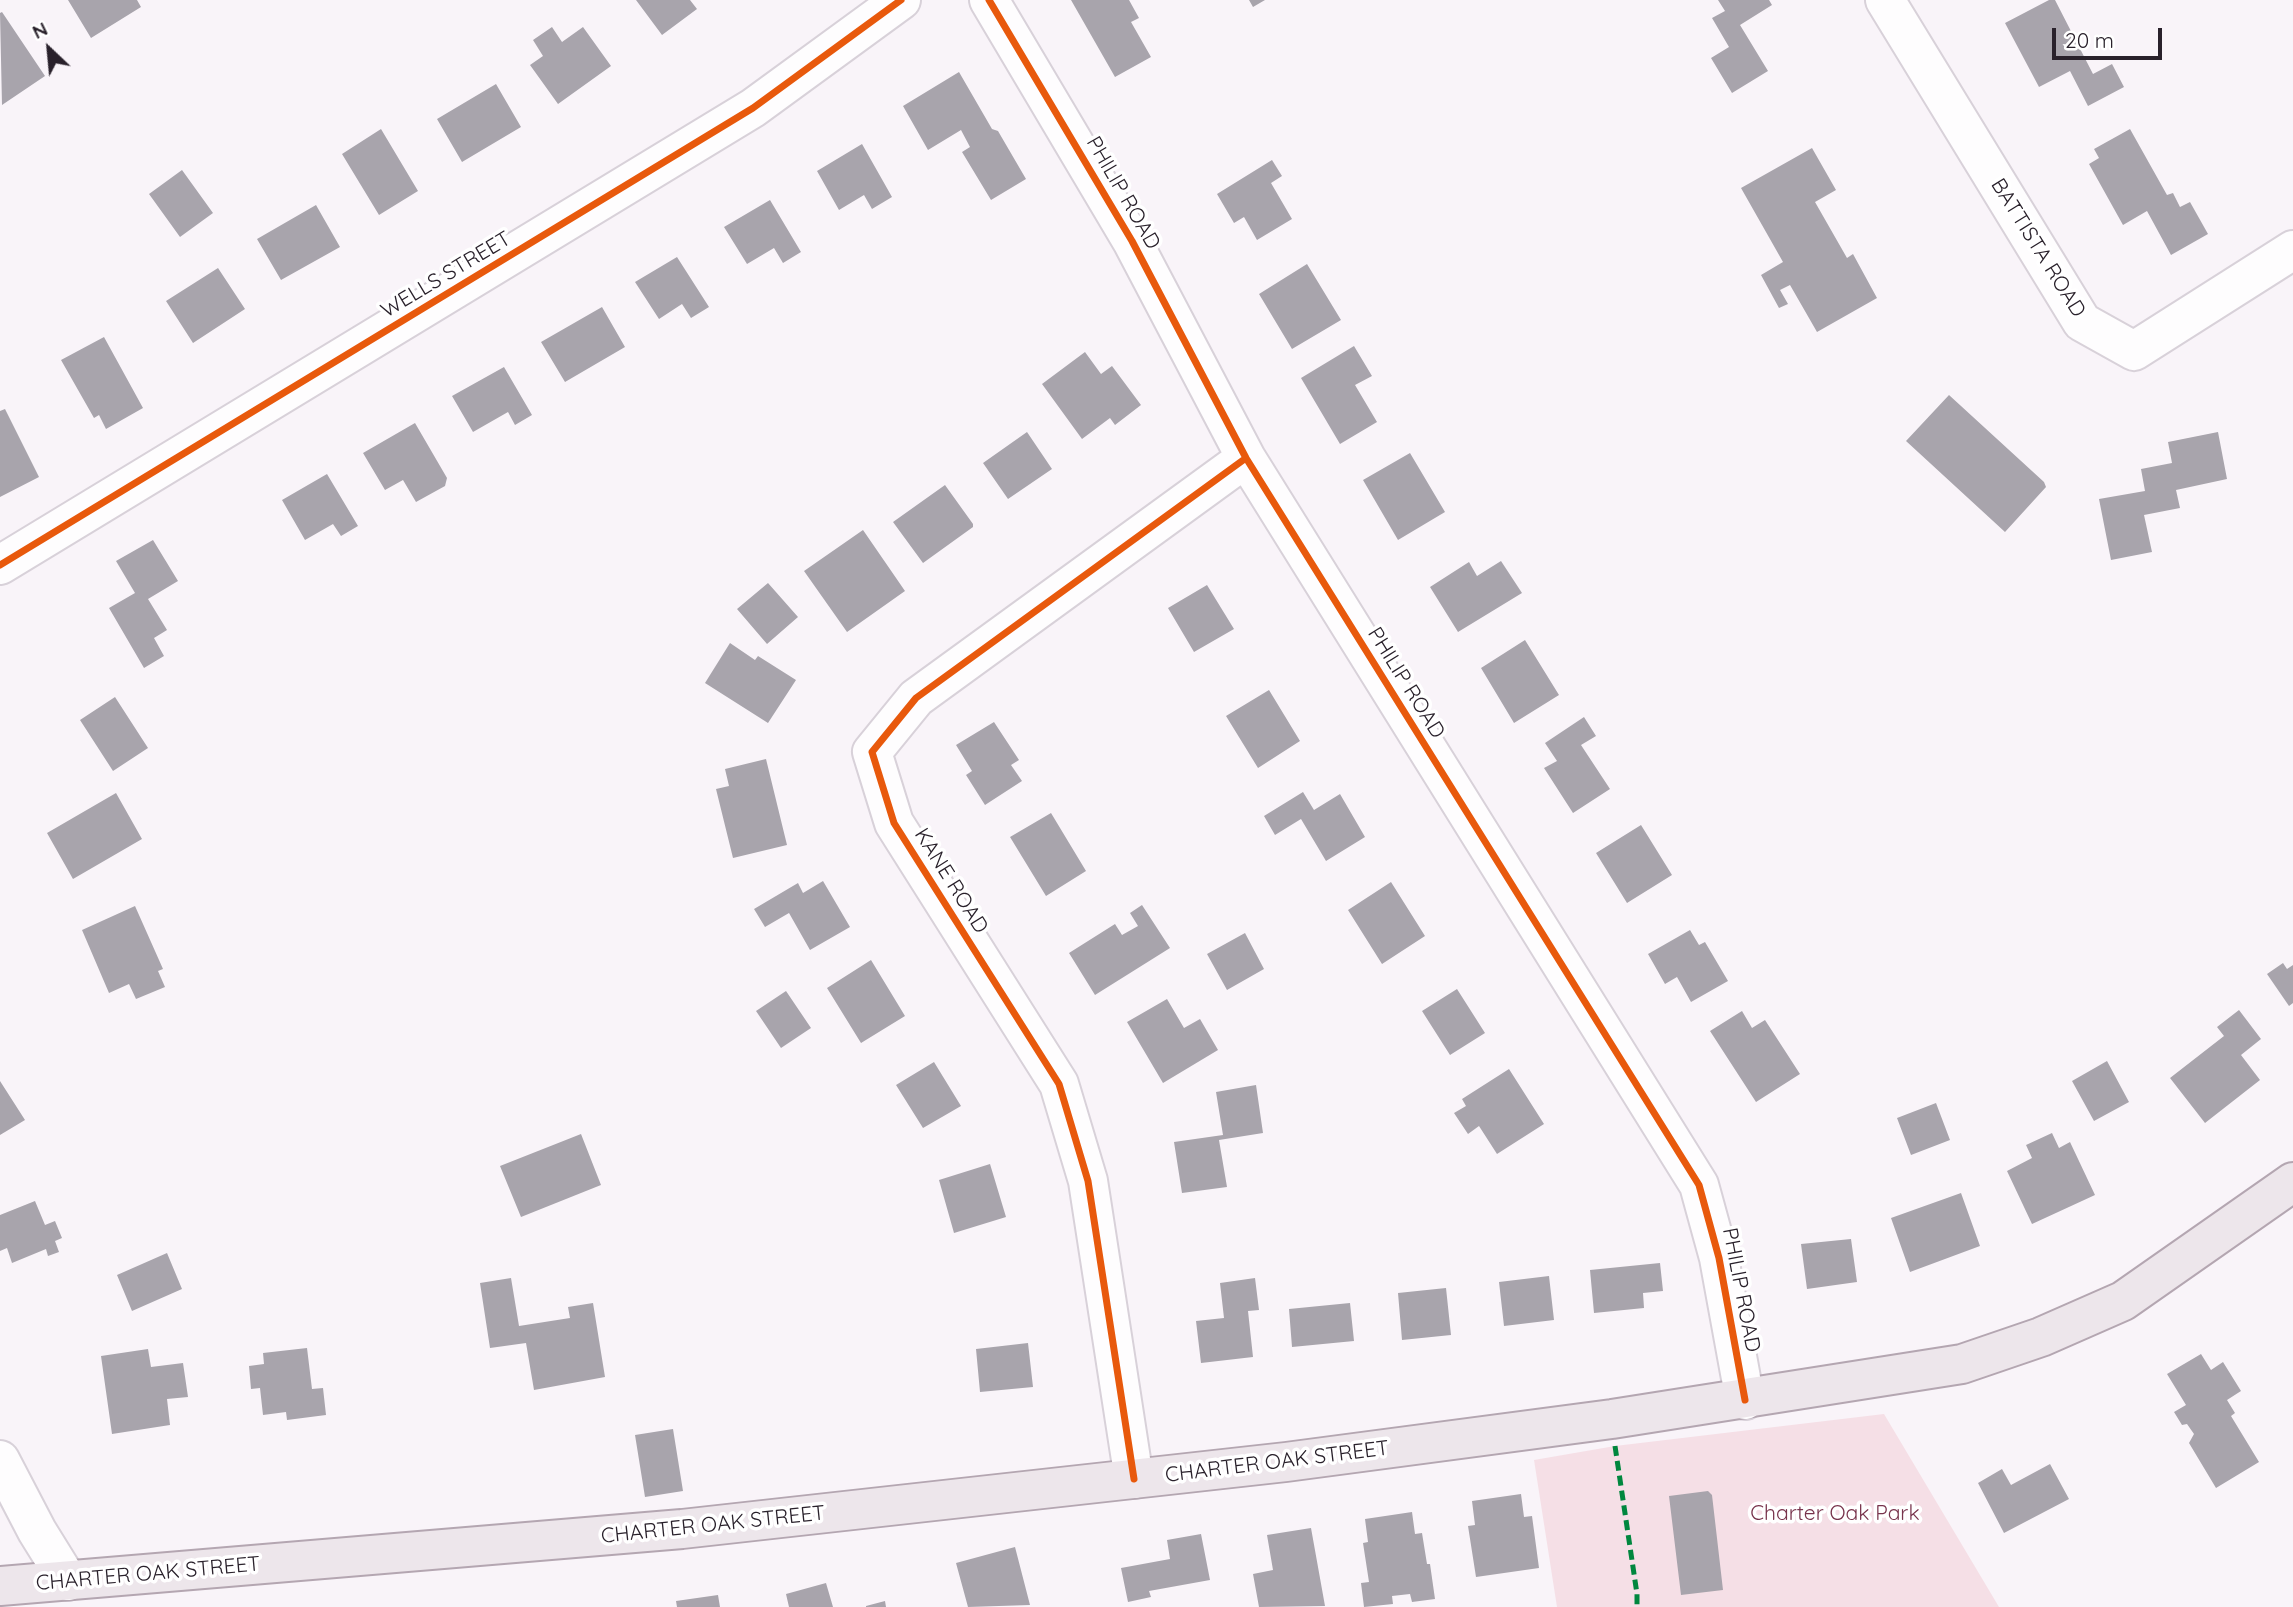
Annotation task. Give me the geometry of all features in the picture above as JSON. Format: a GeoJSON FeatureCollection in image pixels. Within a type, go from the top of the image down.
{"type":"FeatureCollection","features":[{"type":"Feature","properties":{"kind":"main road","name":"CHARTER OAK STREET"},"geometry":{"type":"LineString","coordinates":[[0,1586],[682,1529],[1299,1461],[1745,1400],[1962,1364],[2041,1337],[2123,1301],[2293,1182]]}},
{"type":"Feature","properties":{"kind":"street","name":"WELLS STREET"},"geometry":{"type":"LineString","coordinates":[[0,565],[753,108],[901,0]]}},
{"type":"Feature","properties":{"kind":"street","name":"PHILIP ROAD"},"geometry":{"type":"LineString","coordinates":[[989,0],[1132,241],[1246,458],[1699,1185],[1719,1258],[1745,1400]]}},
{"type":"Feature","properties":{"kind":"street","name":"BATTISTA ROAD"},"geometry":{"type":"LineString","coordinates":[[1885,0],[2082,322],[2134,351],[2293,250]]}},
{"type":"Feature","properties":{"kind":"street","name":"KANE ROAD"},"geometry":{"type":"LineString","coordinates":[[1134,1479],[1088,1181],[1059,1084],[894,823],[872,752],[916,698],[1246,458]]}},
{"type":"Feature","properties":{"kind":"street"},"geometry":{"type":"LineString","coordinates":[[0,1460],[37,1531],[68,1581]]}},
{"type":"Feature","properties":{"kind":"green space","name":"Charter Oak Park"},"geometry":{"type":"Polygon","coordinates":[[[1884,1414],[1999,1607],[1557,1607],[1534,1460],[1615,1446],[1884,1414]]]}},
{"type":"Feature","properties":{"kind":"building"},"geometry":{"type":"Polygon","coordinates":[[[68,0],[137,0],[141,7],[91,38],[68,0]]]}},
{"type":"Feature","properties":{"kind":"building"},"geometry":{"type":"Polygon","coordinates":[[[636,0],[690,0],[697,9],[662,35],[636,0]]]}},
{"type":"Feature","properties":{"kind":"building"},"geometry":{"type":"Polygon","coordinates":[[[1071,0],[1129,0],[1139,18],[1131,22],[1151,57],[1115,77],[1071,0]]]}},
{"type":"Feature","properties":{"kind":"building"},"geometry":{"type":"Polygon","coordinates":[[[1249,0],[1265,0],[1253,7],[1249,0]]]}},
{"type":"Feature","properties":{"kind":"building"},"geometry":{"type":"Polygon","coordinates":[[[1718,0],[1769,0],[1772,5],[1740,25],[1768,71],[1732,93],[1711,58],[1729,47],[1712,18],[1725,11],[1718,0]]]}},
{"type":"Feature","properties":{"kind":"building"},"geometry":{"type":"Polygon","coordinates":[[[2049,0],[2055,0],[2093,74],[2112,64],[2124,87],[2088,106],[2070,71],[2039,87],[2005,23],[2049,0]]]}},
{"type":"Feature","properties":{"kind":"building"},"geometry":{"type":"Polygon","coordinates":[[[2,12],[45,76],[2,105],[0,13],[2,12]]]}},
{"type":"Feature","properties":{"kind":"building"},"geometry":{"type":"Polygon","coordinates":[[[552,27],[562,42],[583,27],[611,66],[558,104],[530,65],[543,56],[533,40],[552,27]]]}},
{"type":"Feature","properties":{"kind":"building"},"geometry":{"type":"Polygon","coordinates":[[[959,72],[992,129],[998,131],[1026,179],[991,200],[962,152],[970,147],[961,130],[928,150],[903,106],[959,72]]]}},
{"type":"Feature","properties":{"kind":"building"},"geometry":{"type":"Polygon","coordinates":[[[496,84],[521,127],[462,162],[437,119],[496,84]]]}},
{"type":"Feature","properties":{"kind":"building"},"geometry":{"type":"Polygon","coordinates":[[[381,129],[418,191],[379,215],[342,154],[381,129]]]}},
{"type":"Feature","properties":{"kind":"building"},"geometry":{"type":"Polygon","coordinates":[[[2130,129],[2167,195],[2173,193],[2180,207],[2190,202],[2208,234],[2171,255],[2147,211],[2123,225],[2089,164],[2099,158],[2094,149],[2130,129]]]}},
{"type":"Feature","properties":{"kind":"building"},"geometry":{"type":"Polygon","coordinates":[[[862,144],[892,197],[872,209],[864,195],[839,210],[817,171],[862,144]]]}},
{"type":"Feature","properties":{"kind":"building"},"geometry":{"type":"Polygon","coordinates":[[[1812,148],[1836,190],[1815,202],[1847,258],[1853,254],[1877,298],[1817,332],[1790,285],[1780,290],[1788,304],[1779,308],[1761,275],[1783,262],[1741,188],[1812,148]]]}},
{"type":"Feature","properties":{"kind":"building"},"geometry":{"type":"Polygon","coordinates":[[[1272,160],[1282,176],[1271,183],[1292,219],[1257,240],[1244,217],[1234,223],[1217,194],[1272,160]]]}},
{"type":"Feature","properties":{"kind":"building"},"geometry":{"type":"Polygon","coordinates":[[[182,170],[213,213],[180,237],[149,194],[182,170]]]}},
{"type":"Feature","properties":{"kind":"building"},"geometry":{"type":"Polygon","coordinates":[[[770,200],[801,252],[783,263],[774,248],[747,264],[724,227],[770,200]]]}},
{"type":"Feature","properties":{"kind":"building"},"geometry":{"type":"Polygon","coordinates":[[[316,205],[340,247],[281,280],[257,239],[316,205]]]}},
{"type":"Feature","properties":{"kind":"building"},"geometry":{"type":"Polygon","coordinates":[[[677,257],[709,307],[691,318],[682,304],[659,319],[635,282],[677,257]]]}},
{"type":"Feature","properties":{"kind":"building"},"geometry":{"type":"Polygon","coordinates":[[[1307,264],[1341,320],[1292,349],[1259,294],[1307,264]]]}},
{"type":"Feature","properties":{"kind":"building"},"geometry":{"type":"Polygon","coordinates":[[[218,268],[245,309],[193,343],[166,301],[218,268]]]}},
{"type":"Feature","properties":{"kind":"building"},"geometry":{"type":"Polygon","coordinates":[[[602,307],[625,347],[565,382],[541,342],[602,307]]]}},
{"type":"Feature","properties":{"kind":"building"},"geometry":{"type":"Polygon","coordinates":[[[104,337],[143,408],[106,429],[99,415],[94,418],[61,360],[104,337]]]}},
{"type":"Feature","properties":{"kind":"building"},"geometry":{"type":"Polygon","coordinates":[[[1354,346],[1372,376],[1355,385],[1377,422],[1340,444],[1301,378],[1354,346]]]}},
{"type":"Feature","properties":{"kind":"building"},"geometry":{"type":"Polygon","coordinates":[[[1085,352],[1101,374],[1112,366],[1141,405],[1115,425],[1110,418],[1082,439],[1042,384],[1085,352]]]}},
{"type":"Feature","properties":{"kind":"building"},"geometry":{"type":"Polygon","coordinates":[[[504,367],[532,415],[515,425],[508,412],[473,432],[452,396],[504,367]]]}},
{"type":"Feature","properties":{"kind":"building"},"geometry":{"type":"Polygon","coordinates":[[[1949,395],[2044,482],[2046,487],[2005,532],[1906,441],[1949,395]]]}},
{"type":"Feature","properties":{"kind":"building"},"geometry":{"type":"Polygon","coordinates":[[[5,409],[39,477],[0,497],[0,411],[5,409]]]}},
{"type":"Feature","properties":{"kind":"building"},"geometry":{"type":"Polygon","coordinates":[[[415,423],[447,478],[445,486],[416,502],[403,480],[385,490],[363,453],[415,423]]]}},
{"type":"Feature","properties":{"kind":"building"},"geometry":{"type":"Polygon","coordinates":[[[1027,432],[1052,469],[1008,499],[983,463],[1027,432]]]}},
{"type":"Feature","properties":{"kind":"building"},"geometry":{"type":"Polygon","coordinates":[[[2218,432],[2227,479],[2176,490],[2180,508],[2144,515],[2152,552],[2111,560],[2099,499],[2145,491],[2141,469],[2172,463],[2168,442],[2218,432]]]}},
{"type":"Feature","properties":{"kind":"building"},"geometry":{"type":"Polygon","coordinates":[[[1410,453],[1445,512],[1398,540],[1363,480],[1410,453]]]}},
{"type":"Feature","properties":{"kind":"building"},"geometry":{"type":"Polygon","coordinates":[[[327,474],[358,526],[341,536],[333,524],[305,540],[282,500],[327,474]]]}},
{"type":"Feature","properties":{"kind":"building"},"geometry":{"type":"Polygon","coordinates":[[[945,485],[973,527],[923,563],[893,522],[945,485]]]}},
{"type":"Feature","properties":{"kind":"building"},"geometry":{"type":"Polygon","coordinates":[[[863,530],[905,591],[847,632],[804,571],[863,530]]]}},
{"type":"Feature","properties":{"kind":"building"},"geometry":{"type":"Polygon","coordinates":[[[153,540],[178,581],[148,599],[167,630],[154,638],[164,656],[144,668],[109,608],[135,593],[116,561],[153,540]]]}},
{"type":"Feature","properties":{"kind":"building"},"geometry":{"type":"Polygon","coordinates":[[[1501,561],[1522,593],[1458,632],[1430,587],[1469,562],[1477,576],[1501,561]]]}},
{"type":"Feature","properties":{"kind":"building"},"geometry":{"type":"Polygon","coordinates":[[[768,583],[798,617],[767,644],[737,609],[768,583]]]}},
{"type":"Feature","properties":{"kind":"building"},"geometry":{"type":"Polygon","coordinates":[[[1207,585],[1234,629],[1194,652],[1168,608],[1207,585]]]}},
{"type":"Feature","properties":{"kind":"building"},"geometry":{"type":"Polygon","coordinates":[[[1525,640],[1559,695],[1514,723],[1481,668],[1525,640]]]}},
{"type":"Feature","properties":{"kind":"building"},"geometry":{"type":"Polygon","coordinates":[[[730,643],[755,660],[758,656],[796,680],[768,723],[705,683],[730,643]]]}},
{"type":"Feature","properties":{"kind":"building"},"geometry":{"type":"Polygon","coordinates":[[[1269,690],[1300,741],[1258,768],[1226,716],[1269,690]]]}},
{"type":"Feature","properties":{"kind":"building"},"geometry":{"type":"Polygon","coordinates":[[[115,697],[148,748],[113,771],[80,720],[115,697]]]}},
{"type":"Feature","properties":{"kind":"building"},"geometry":{"type":"Polygon","coordinates":[[[1584,717],[1596,736],[1581,745],[1610,789],[1573,813],[1544,768],[1557,761],[1545,743],[1584,717]]]}},
{"type":"Feature","properties":{"kind":"building"},"geometry":{"type":"Polygon","coordinates":[[[994,722],[1019,760],[1011,765],[1022,781],[985,805],[966,775],[972,771],[956,745],[994,722]]]}},
{"type":"Feature","properties":{"kind":"building"},"geometry":{"type":"Polygon","coordinates":[[[766,759],[787,845],[733,858],[716,789],[729,786],[725,769],[766,759]]]}},
{"type":"Feature","properties":{"kind":"building"},"geometry":{"type":"Polygon","coordinates":[[[1303,792],[1314,810],[1340,794],[1365,837],[1326,861],[1301,819],[1275,835],[1264,816],[1303,792]]]}},
{"type":"Feature","properties":{"kind":"building"},"geometry":{"type":"Polygon","coordinates":[[[116,793],[142,839],[73,879],[47,833],[116,793]]]}},
{"type":"Feature","properties":{"kind":"building"},"geometry":{"type":"Polygon","coordinates":[[[1051,813],[1086,871],[1046,896],[1010,837],[1051,813]]]}},
{"type":"Feature","properties":{"kind":"building"},"geometry":{"type":"Polygon","coordinates":[[[1641,825],[1672,875],[1627,903],[1596,853],[1641,825]]]}},
{"type":"Feature","properties":{"kind":"building"},"geometry":{"type":"Polygon","coordinates":[[[823,881],[850,927],[810,950],[789,913],[765,927],[754,909],[798,883],[803,893],[823,881]]]}},
{"type":"Feature","properties":{"kind":"building"},"geometry":{"type":"Polygon","coordinates":[[[1391,882],[1425,936],[1382,964],[1348,910],[1391,882]]]}},
{"type":"Feature","properties":{"kind":"building"},"geometry":{"type":"Polygon","coordinates":[[[1142,905],[1170,948],[1095,995],[1069,953],[1115,924],[1122,935],[1138,926],[1130,913],[1142,905]]]}},
{"type":"Feature","properties":{"kind":"building"},"geometry":{"type":"Polygon","coordinates":[[[135,906],[163,969],[158,971],[165,987],[136,999],[129,984],[109,993],[82,930],[135,906]]]}},
{"type":"Feature","properties":{"kind":"building"},"geometry":{"type":"Polygon","coordinates":[[[1690,930],[1699,945],[1705,942],[1728,981],[1691,1002],[1677,977],[1665,984],[1648,954],[1690,930]]]}},
{"type":"Feature","properties":{"kind":"building"},"geometry":{"type":"Polygon","coordinates":[[[1245,933],[1264,969],[1227,990],[1207,954],[1245,933]]]}},
{"type":"Feature","properties":{"kind":"building"},"geometry":{"type":"Polygon","coordinates":[[[871,960],[905,1016],[861,1043],[827,988],[871,960]]]}},
{"type":"Feature","properties":{"kind":"building"},"geometry":{"type":"Polygon","coordinates":[[[2283,963],[2287,969],[2293,965],[2293,1003],[2289,1006],[2267,974],[2283,963]]]}},
{"type":"Feature","properties":{"kind":"building"},"geometry":{"type":"Polygon","coordinates":[[[1457,989],[1485,1033],[1450,1055],[1422,1011],[1457,989]]]}},
{"type":"Feature","properties":{"kind":"building"},"geometry":{"type":"Polygon","coordinates":[[[786,991],[811,1028],[781,1048],[756,1011],[786,991]]]}},
{"type":"Feature","properties":{"kind":"building"},"geometry":{"type":"Polygon","coordinates":[[[1167,999],[1184,1028],[1200,1019],[1218,1050],[1163,1083],[1127,1022],[1167,999]]]}},
{"type":"Feature","properties":{"kind":"building"},"geometry":{"type":"Polygon","coordinates":[[[2239,1010],[2261,1039],[2241,1055],[2260,1080],[2205,1123],[2170,1078],[2224,1036],[2217,1027],[2239,1010]]]}},
{"type":"Feature","properties":{"kind":"building"},"geometry":{"type":"Polygon","coordinates":[[[1742,1011],[1752,1028],[1765,1020],[1800,1074],[1756,1102],[1710,1031],[1742,1011]]]}},
{"type":"Feature","properties":{"kind":"building"},"geometry":{"type":"Polygon","coordinates":[[[2107,1061],[2129,1102],[2094,1121],[2072,1081],[2107,1061]]]}},
{"type":"Feature","properties":{"kind":"building"},"geometry":{"type":"Polygon","coordinates":[[[934,1062],[961,1106],[923,1128],[896,1085],[934,1062]]]}},
{"type":"Feature","properties":{"kind":"building"},"geometry":{"type":"Polygon","coordinates":[[[1509,1069],[1544,1124],[1497,1154],[1479,1126],[1468,1134],[1454,1113],[1466,1106],[1462,1099],[1509,1069]]]}},
{"type":"Feature","properties":{"kind":"building"},"geometry":{"type":"Polygon","coordinates":[[[0,1081],[25,1120],[0,1135],[0,1081]]]}},
{"type":"Feature","properties":{"kind":"building"},"geometry":{"type":"Polygon","coordinates":[[[1256,1085],[1263,1133],[1219,1140],[1227,1187],[1182,1193],[1174,1142],[1223,1135],[1216,1092],[1256,1085]]]}},
{"type":"Feature","properties":{"kind":"building"},"geometry":{"type":"Polygon","coordinates":[[[1936,1103],[1950,1140],[1911,1155],[1897,1118],[1936,1103]]]}},
{"type":"Feature","properties":{"kind":"building"},"geometry":{"type":"Polygon","coordinates":[[[2052,1133],[2059,1148],[2070,1142],[2095,1195],[2032,1224],[2007,1171],[2032,1158],[2026,1145],[2052,1133]]]}},
{"type":"Feature","properties":{"kind":"building"},"geometry":{"type":"Polygon","coordinates":[[[581,1134],[601,1185],[521,1217],[500,1166],[581,1134]]]}},
{"type":"Feature","properties":{"kind":"building"},"geometry":{"type":"Polygon","coordinates":[[[990,1164],[1006,1217],[954,1233],[939,1180],[990,1164]]]}},
{"type":"Feature","properties":{"kind":"building"},"geometry":{"type":"Polygon","coordinates":[[[1961,1193],[1980,1246],[1910,1272],[1891,1218],[1961,1193]]]}},
{"type":"Feature","properties":{"kind":"building"},"geometry":{"type":"Polygon","coordinates":[[[35,1201],[45,1225],[55,1221],[62,1238],[55,1241],[59,1252],[48,1256],[46,1249],[12,1263],[7,1248],[0,1251],[0,1215],[35,1201]]]}},
{"type":"Feature","properties":{"kind":"building"},"geometry":{"type":"Polygon","coordinates":[[[1851,1239],[1857,1282],[1807,1289],[1801,1244],[1851,1239]]]}},
{"type":"Feature","properties":{"kind":"building"},"geometry":{"type":"Polygon","coordinates":[[[167,1253],[182,1289],[132,1311],[117,1275],[167,1253]]]}},
{"type":"Feature","properties":{"kind":"building"},"geometry":{"type":"Polygon","coordinates":[[[1660,1263],[1663,1291],[1643,1293],[1644,1308],[1594,1313],[1590,1270],[1660,1263]]]}},
{"type":"Feature","properties":{"kind":"building"},"geometry":{"type":"Polygon","coordinates":[[[1549,1276],[1554,1320],[1504,1326],[1499,1282],[1549,1276]]]}},
{"type":"Feature","properties":{"kind":"building"},"geometry":{"type":"Polygon","coordinates":[[[511,1278],[519,1326],[570,1318],[568,1307],[593,1303],[605,1377],[534,1390],[526,1343],[490,1348],[480,1283],[511,1278]]]}},
{"type":"Feature","properties":{"kind":"building"},"geometry":{"type":"Polygon","coordinates":[[[1255,1278],[1259,1310],[1248,1311],[1253,1357],[1201,1363],[1196,1321],[1224,1318],[1220,1283],[1255,1278]]]}},
{"type":"Feature","properties":{"kind":"building"},"geometry":{"type":"Polygon","coordinates":[[[1446,1288],[1451,1335],[1402,1340],[1398,1293],[1446,1288]]]}},
{"type":"Feature","properties":{"kind":"building"},"geometry":{"type":"Polygon","coordinates":[[[1350,1303],[1354,1341],[1292,1347],[1289,1309],[1350,1303]]]}},
{"type":"Feature","properties":{"kind":"building"},"geometry":{"type":"Polygon","coordinates":[[[1028,1343],[1033,1387],[980,1392],[976,1349],[1028,1343]]]}},
{"type":"Feature","properties":{"kind":"building"},"geometry":{"type":"Polygon","coordinates":[[[307,1348],[312,1389],[323,1388],[326,1415],[287,1420],[286,1412],[263,1415],[260,1388],[251,1389],[249,1366],[264,1364],[263,1353],[307,1348]]]}},
{"type":"Feature","properties":{"kind":"building"},"geometry":{"type":"Polygon","coordinates":[[[148,1349],[151,1367],[183,1363],[188,1397],[167,1399],[170,1425],[112,1434],[101,1356],[148,1349]]]}},
{"type":"Feature","properties":{"kind":"building"},"geometry":{"type":"Polygon","coordinates":[[[2201,1354],[2211,1370],[2223,1362],[2241,1391],[2227,1400],[2235,1413],[2231,1416],[2259,1462],[2216,1488],[2189,1443],[2194,1434],[2187,1424],[2182,1425],[2174,1412],[2186,1405],[2167,1374],[2201,1354]]]}},
{"type":"Feature","properties":{"kind":"building"},"geometry":{"type":"Polygon","coordinates":[[[673,1429],[683,1491],[645,1497],[635,1435],[673,1429]]]}},
{"type":"Feature","properties":{"kind":"building"},"geometry":{"type":"Polygon","coordinates":[[[2050,1464],[2069,1499],[2004,1533],[1978,1483],[2002,1469],[2011,1485],[2050,1464]]]}},
{"type":"Feature","properties":{"kind":"building"},"geometry":{"type":"Polygon","coordinates":[[[1708,1491],[1712,1495],[1723,1590],[1681,1595],[1669,1496],[1708,1491]]]}},
{"type":"Feature","properties":{"kind":"building"},"geometry":{"type":"Polygon","coordinates":[[[1521,1494],[1524,1517],[1532,1516],[1539,1568],[1476,1577],[1468,1526],[1475,1525],[1472,1501],[1521,1494]]]}},
{"type":"Feature","properties":{"kind":"building"},"geometry":{"type":"Polygon","coordinates":[[[1412,1512],[1415,1534],[1422,1533],[1435,1599],[1412,1602],[1410,1594],[1392,1596],[1393,1604],[1364,1607],[1361,1583],[1369,1582],[1363,1543],[1368,1542],[1365,1519],[1412,1512]]]}},
{"type":"Feature","properties":{"kind":"building"},"geometry":{"type":"Polygon","coordinates":[[[1311,1528],[1325,1606],[1259,1607],[1253,1574],[1273,1570],[1267,1535],[1311,1528]]]}},
{"type":"Feature","properties":{"kind":"building"},"geometry":{"type":"Polygon","coordinates":[[[1201,1534],[1210,1580],[1149,1591],[1151,1597],[1128,1602],[1121,1568],[1170,1559],[1167,1540],[1201,1534]]]}},
{"type":"Feature","properties":{"kind":"building"},"geometry":{"type":"Polygon","coordinates":[[[1015,1547],[1030,1605],[968,1607],[956,1563],[1015,1547]]]}},
{"type":"Feature","properties":{"kind":"building"},"geometry":{"type":"Polygon","coordinates":[[[826,1583],[833,1607],[789,1607],[786,1594],[826,1583]]]}},
{"type":"Feature","properties":{"kind":"building"},"geometry":{"type":"Polygon","coordinates":[[[718,1595],[720,1607],[677,1607],[676,1601],[718,1595]]]}},
{"type":"Feature","properties":{"kind":"building"},"geometry":{"type":"Polygon","coordinates":[[[885,1601],[886,1607],[866,1607],[866,1606],[885,1601]]]}},
{"type":"Feature","properties":{"kind":"marked path"},"geometry":{"type":"LineString","coordinates":[[1615,1446],[1637,1607]]}},
{"type":"Feature","properties":{"kind":"cycle path"},"geometry":{"type":"LineString","coordinates":[[0,565],[753,108],[901,0]]}},
{"type":"Feature","properties":{"kind":"cycle path"},"geometry":{"type":"LineString","coordinates":[[989,0],[1132,241],[1246,458],[1699,1185],[1719,1258],[1745,1400]]}},
{"type":"Feature","properties":{"kind":"cycle path"},"geometry":{"type":"LineString","coordinates":[[1134,1479],[1088,1181],[1059,1084],[894,823],[872,752],[916,698],[1246,458]]}}]}
